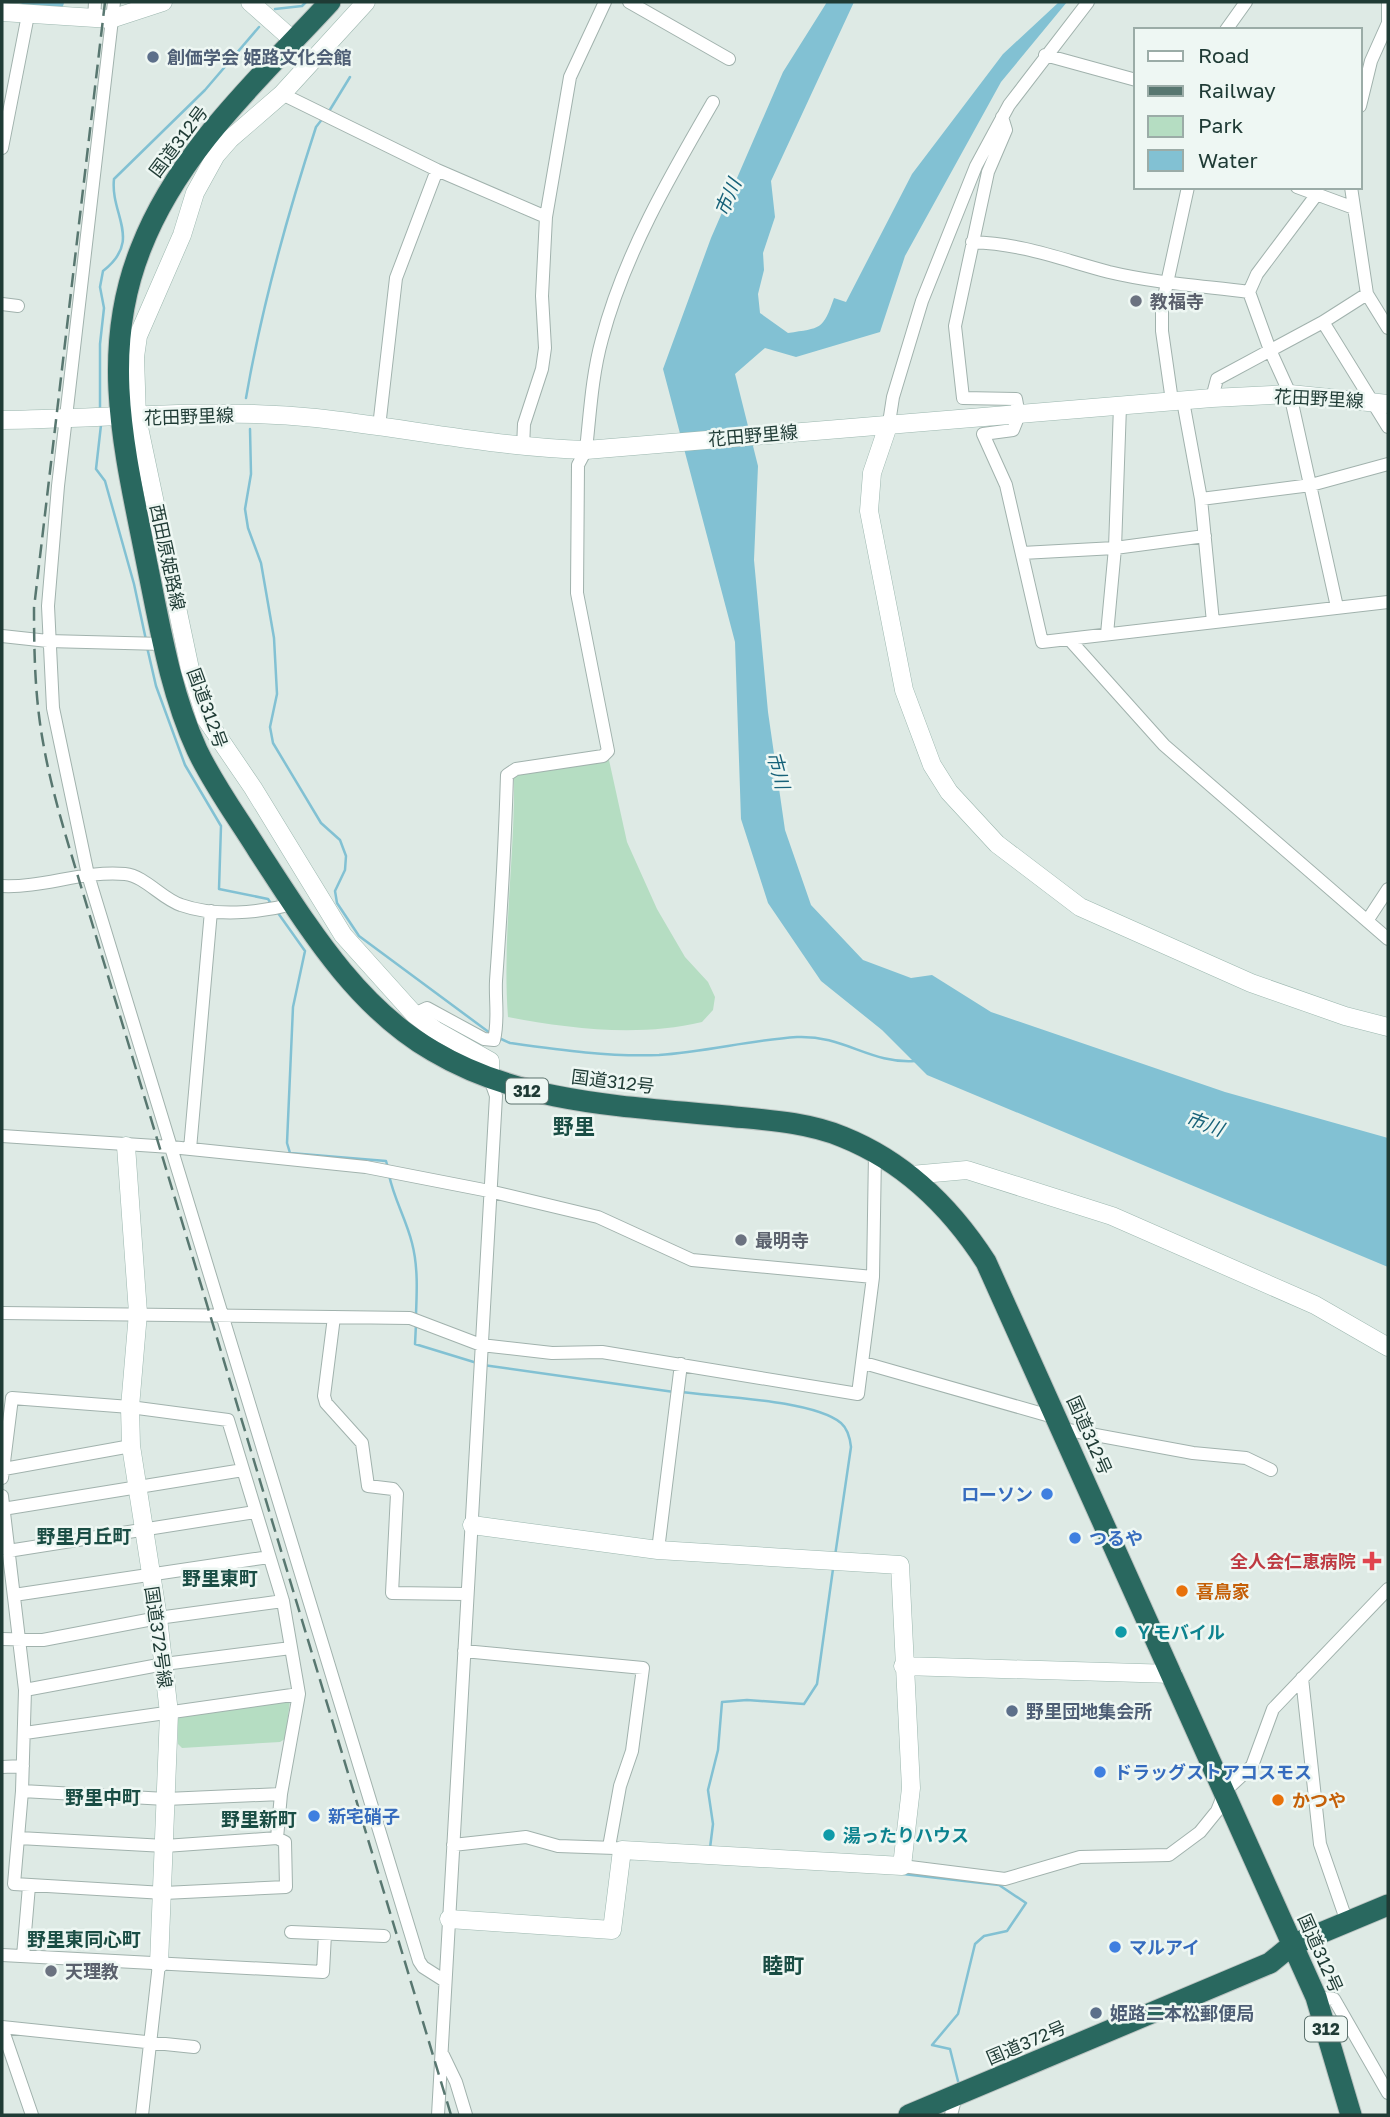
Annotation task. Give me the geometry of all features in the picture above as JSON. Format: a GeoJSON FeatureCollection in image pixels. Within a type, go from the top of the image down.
{"type":"FeatureCollection","features":[{"type":"Feature","properties":{"kind":"highway","name":"国道312号"},"geometry":{"type":"LineString","coordinates":[[330,2],[220,121],[160,204],[139,250],[126,298],[117,354],[163,644],[179,701],[206,768],[293,904],[348,979],[369,1002],[432,1051],[510,1087],[566,1099],[811,1128],[843,1137],[911,1175],[952,1212],[986,1262],[1225,1791],[1316,1997],[1351,2115]]}},
{"type":"Feature","properties":{"kind":"highway","name":"国道372号"},"geometry":{"type":"LineString","coordinates":[[909,2115],[954,2106],[1270,1963],[1292,1945],[1388,1905]]}},
{"type":"Feature","properties":{"kind":"street"},"geometry":{"type":"LineString","coordinates":[[2,12],[29,8],[102,10],[163,2]]}},
{"type":"Feature","properties":{"kind":"street"},"geometry":{"type":"LineString","coordinates":[[250,2],[294,41]]}},
{"type":"Feature","properties":{"kind":"street","name":"西田原姫路線"},"geometry":{"type":"LineString","coordinates":[[366,2],[282,94],[230,139],[216,155],[195,193],[182,235],[138,336],[128,418],[190,669],[206,719],[253,788],[343,935],[414,1014],[435,1030],[490,1061],[490,1079]]}},
{"type":"Feature","properties":{"kind":"street"},"geometry":{"type":"LineString","coordinates":[[523,448],[524,424],[542,369],[545,348],[541,296],[546,217],[570,77],[605,2]]}},
{"type":"Feature","properties":{"kind":"street"},"geometry":{"type":"LineString","coordinates":[[629,2],[729,59]]}},
{"type":"Feature","properties":{"kind":"street"},"geometry":{"type":"LineString","coordinates":[[1088,2],[1045,55],[1002,117],[976,166],[922,301],[883,424],[872,473],[869,511],[904,690],[932,765],[949,792],[997,844],[1080,906],[1251,983],[1388,1026]]}},
{"type":"Feature","properties":{"kind":"street"},"geometry":{"type":"LineString","coordinates":[[1227,28],[1246,2]]}},
{"type":"Feature","properties":{"kind":"street"},"geometry":{"type":"LineString","coordinates":[[1362,98],[1371,61],[1388,23],[1388,2]]}},
{"type":"Feature","properties":{"kind":"street"},"geometry":{"type":"LineString","coordinates":[[2,148],[29,8]]}},
{"type":"Feature","properties":{"kind":"street"},"geometry":{"type":"LineString","coordinates":[[102,10],[58,486],[48,641],[53,708],[88,875],[419,1961],[423,1967],[445,1982]]}},
{"type":"Feature","properties":{"kind":"street"},"geometry":{"type":"LineString","coordinates":[[1045,55],[1134,79]]}},
{"type":"Feature","properties":{"kind":"street"},"geometry":{"type":"LineString","coordinates":[[282,94],[437,170],[546,217]]}},
{"type":"Feature","properties":{"kind":"street"},"geometry":{"type":"LineString","coordinates":[[414,1014],[427,1008],[484,1039],[494,1040],[498,1023],[496,985],[504,876],[507,775],[516,769],[603,756],[608,751],[577,593],[578,465],[591,449],[601,340],[615,299],[667,181],[713,102]]}},
{"type":"Feature","properties":{"kind":"street"},"geometry":{"type":"LineString","coordinates":[[1002,117],[1006,130],[988,172],[955,326],[963,398],[1016,399],[1019,415],[1013,430],[983,434],[1006,485],[1042,642],[1388,602]]}},
{"type":"Feature","properties":{"kind":"street"},"geometry":{"type":"LineString","coordinates":[[379,427],[396,278],[437,170]]}},
{"type":"Feature","properties":{"kind":"street"},"geometry":{"type":"LineString","coordinates":[[1188,189],[1162,306],[1162,331],[1201,499],[1213,622]]}},
{"type":"Feature","properties":{"kind":"street"},"geometry":{"type":"LineString","coordinates":[[1303,189],[1354,208]]}},
{"type":"Feature","properties":{"kind":"street"},"geometry":{"type":"LineString","coordinates":[[1351,189],[1367,294],[1388,327]]}},
{"type":"Feature","properties":{"kind":"street"},"geometry":{"type":"LineString","coordinates":[[1317,194],[1256,274],[1249,292],[1270,350],[1290,394],[1337,607]]}},
{"type":"Feature","properties":{"kind":"street"},"geometry":{"type":"LineString","coordinates":[[972,242],[1009,243],[1110,272],[1167,283],[1249,292]]}},
{"type":"Feature","properties":{"kind":"street"},"geometry":{"type":"LineString","coordinates":[[1213,398],[1217,379],[1323,322],[1367,294]]}},
{"type":"Feature","properties":{"kind":"street"},"geometry":{"type":"LineString","coordinates":[[2,304],[18,306]]}},
{"type":"Feature","properties":{"kind":"street"},"geometry":{"type":"LineString","coordinates":[[1323,322],[1380,402],[1388,427]]}},
{"type":"Feature","properties":{"kind":"street","name":"花田野里線"},"geometry":{"type":"LineString","coordinates":[[2,420],[234,414],[315,418],[523,448],[591,449],[1213,398],[1290,394],[1380,402]]}},
{"type":"Feature","properties":{"kind":"street"},"geometry":{"type":"LineString","coordinates":[[1107,634],[1115,548],[1120,406]]}},
{"type":"Feature","properties":{"kind":"street"},"geometry":{"type":"LineString","coordinates":[[1201,499],[1311,485],[1388,464]]}},
{"type":"Feature","properties":{"kind":"street"},"geometry":{"type":"LineString","coordinates":[[1022,553],[1115,548],[1205,536]]}},
{"type":"Feature","properties":{"kind":"street"},"geometry":{"type":"LineString","coordinates":[[2,636],[48,641],[163,644]]}},
{"type":"Feature","properties":{"kind":"street"},"geometry":{"type":"LineString","coordinates":[[1069,639],[1164,745],[1388,939]]}},
{"type":"Feature","properties":{"kind":"street"},"geometry":{"type":"LineString","coordinates":[[2,886],[88,875],[128,874],[180,905],[211,911],[264,911],[293,904]]}},
{"type":"Feature","properties":{"kind":"street"},"geometry":{"type":"LineString","coordinates":[[1367,921],[1388,888]]}},
{"type":"Feature","properties":{"kind":"street"},"geometry":{"type":"LineString","coordinates":[[190,1149],[211,911]]}},
{"type":"Feature","properties":{"kind":"street"},"geometry":{"type":"LineString","coordinates":[[438,2115],[496,1096],[490,1079]]}},
{"type":"Feature","properties":{"kind":"street"},"geometry":{"type":"LineString","coordinates":[[2,1136],[171,1147],[366,1167],[489,1191],[612,1222],[692,1260],[873,1277]]}},
{"type":"Feature","properties":{"kind":"street","name":"国道372号線"},"geometry":{"type":"LineString","coordinates":[[126,1146],[138,1313],[130,1407],[131,1446],[158,1618],[169,1713],[164,1893],[159,1964]]}},
{"type":"Feature","properties":{"kind":"street"},"geometry":{"type":"LineString","coordinates":[[2,1313],[410,1318],[481,1345],[552,1353],[603,1352],[858,1394],[873,1277],[875,1153]]}},
{"type":"Feature","properties":{"kind":"street"},"geometry":{"type":"LineString","coordinates":[[911,1175],[967,1170],[1112,1216],[1315,1305],[1388,1347]]}},
{"type":"Feature","properties":{"kind":"street"},"geometry":{"type":"LineString","coordinates":[[334,1317],[324,1396],[326,1403],[362,1443],[368,1486],[393,1489],[397,1494],[392,1593],[466,1594]]}},
{"type":"Feature","properties":{"kind":"street"},"geometry":{"type":"LineString","coordinates":[[864,1363],[1060,1424],[1193,1453],[1246,1458],[1271,1470]]}},
{"type":"Feature","properties":{"kind":"street"},"geometry":{"type":"LineString","coordinates":[[658,1550],[681,1364]]}},
{"type":"Feature","properties":{"kind":"street"},"geometry":{"type":"LineString","coordinates":[[131,1446],[3,1474],[12,1398],[130,1407],[228,1420],[283,1601],[299,1694],[281,1794],[277,1839]]}},
{"type":"Feature","properties":{"kind":"street"},"geometry":{"type":"LineString","coordinates":[[19,1838],[165,1846],[277,1839],[285,1842],[286,1887],[164,1893],[14,1884],[22,1791],[25,1690],[2,1502],[136,1488],[243,1471]]}},
{"type":"Feature","properties":{"kind":"street"},"geometry":{"type":"LineString","coordinates":[[8,1551],[255,1512]]}},
{"type":"Feature","properties":{"kind":"street"},"geometry":{"type":"LineString","coordinates":[[472,1525],[658,1550],[900,1566],[911,1788],[902,1866]]}},
{"type":"Feature","properties":{"kind":"street"},"geometry":{"type":"LineString","coordinates":[[15,1595],[269,1557]]}},
{"type":"Feature","properties":{"kind":"street"},"geometry":{"type":"LineString","coordinates":[[453,1845],[526,1837],[558,1846],[902,1866],[1005,1879],[1080,1857],[1170,1855],[1200,1832],[1217,1811],[1225,1791],[1252,1766],[1273,1709],[1388,1589]]}},
{"type":"Feature","properties":{"kind":"street"},"geometry":{"type":"LineString","coordinates":[[2,1639],[43,1640],[158,1618],[283,1601]]}},
{"type":"Feature","properties":{"kind":"street"},"geometry":{"type":"LineString","coordinates":[[25,1690],[164,1664],[291,1648]]}},
{"type":"Feature","properties":{"kind":"street"},"geometry":{"type":"LineString","coordinates":[[449,1919],[612,1930],[620,1786],[632,1751],[643,1668],[464,1651]]}},
{"type":"Feature","properties":{"kind":"street"},"geometry":{"type":"LineString","coordinates":[[904,1666],[1173,1674]]}},
{"type":"Feature","properties":{"kind":"street"},"geometry":{"type":"LineString","coordinates":[[1303,1678],[1320,1844],[1328,1875],[1347,1923]]}},
{"type":"Feature","properties":{"kind":"street"},"geometry":{"type":"LineString","coordinates":[[25,1732],[299,1694]]}},
{"type":"Feature","properties":{"kind":"street"},"geometry":{"type":"LineString","coordinates":[[2,1767],[23,1766]]}},
{"type":"Feature","properties":{"kind":"street"},"geometry":{"type":"LineString","coordinates":[[22,1791],[166,1799],[281,1794]]}},
{"type":"Feature","properties":{"kind":"street"},"geometry":{"type":"LineString","coordinates":[[23,1956],[29,1886]]}},
{"type":"Feature","properties":{"kind":"street"},"geometry":{"type":"LineString","coordinates":[[290,1932],[384,1936]]}},
{"type":"Feature","properties":{"kind":"street"},"geometry":{"type":"LineString","coordinates":[[2,1955],[323,1972],[325,1934]]}},
{"type":"Feature","properties":{"kind":"street"},"geometry":{"type":"LineString","coordinates":[[142,2115],[159,1964]]}},
{"type":"Feature","properties":{"kind":"street"},"geometry":{"type":"LineString","coordinates":[[1316,1997],[1334,1999],[1388,2093]]}},
{"type":"Feature","properties":{"kind":"street"},"geometry":{"type":"LineString","coordinates":[[32,2115],[2,2027],[194,2047]]}},
{"type":"Feature","properties":{"kind":"street"},"geometry":{"type":"LineString","coordinates":[[443,2054],[456,2082],[466,2115]]}},
{"type":"Feature","properties":{"kind":"green space"},"geometry":{"type":"Polygon","coordinates":[[[609,760],[627,842],[657,909],[685,957],[708,982],[715,997],[713,1010],[702,1022],[654,1029],[605,1030],[508,1017],[507,957],[514,778],[517,773],[609,760]]]}},
{"type":"Feature","properties":{"kind":"green space"},"geometry":{"type":"Polygon","coordinates":[[[290,1701],[285,1739],[280,1742],[182,1748],[178,1744],[178,1719],[183,1714],[290,1701]]]}},
{"type":"Feature","properties":{"kind":"water","name":"市川"},"geometry":{"type":"Polygon","coordinates":[[[827,2],[854,2],[771,181],[775,217],[763,253],[764,270],[758,294],[760,313],[788,333],[819,326],[827,316],[834,298],[846,302],[912,174],[1003,54],[1059,2],[1067,2],[1001,82],[905,256],[880,332],[796,357],[765,348],[735,374],[758,466],[754,560],[768,712],[785,830],[811,905],[863,960],[911,978],[932,975],[991,1012],[1225,1092],[1388,1138],[1388,1267],[927,1075],[882,1030],[821,981],[768,903],[741,819],[735,642],[663,369],[711,238],[783,72],[827,2]]]}},
{"type":"Feature","properties":{"kind":"waterway"},"geometry":{"type":"LineString","coordinates":[[21,13],[55,2]]}},
{"type":"Feature","properties":{"kind":"waterway"},"geometry":{"type":"LineString","coordinates":[[275,9],[302,6],[306,2]]}},
{"type":"Feature","properties":{"kind":"waterway"},"geometry":{"type":"LineString","coordinates":[[100,411],[100,344],[104,308],[100,287],[103,271],[115,260],[123,238],[114,179],[205,90],[259,27]]}},
{"type":"Feature","properties":{"kind":"waterway"},"geometry":{"type":"LineString","coordinates":[[328,113],[350,77]]}},
{"type":"Feature","properties":{"kind":"waterway"},"geometry":{"type":"LineString","coordinates":[[246,398],[285,227],[316,127],[323,118]]}},
{"type":"Feature","properties":{"kind":"waterway"},"geometry":{"type":"LineString","coordinates":[[101,425],[96,469],[105,481],[134,584],[146,640]]}},
{"type":"Feature","properties":{"kind":"waterway"},"geometry":{"type":"LineString","coordinates":[[250,429],[251,474],[245,509],[248,528],[261,563],[274,638],[277,694],[270,727],[273,743],[321,823],[340,840],[346,856],[345,870],[335,891],[337,903],[359,936],[490,1033]]}},
{"type":"Feature","properties":{"kind":"waterway"},"geometry":{"type":"LineString","coordinates":[[147,647],[156,686],[185,765],[221,826],[219,889],[268,899],[272,905]]}},
{"type":"Feature","properties":{"kind":"waterway"},"geometry":{"type":"LineString","coordinates":[[278,913],[305,951],[293,1007],[287,1143],[290,1153],[386,1161],[388,1168]]}},
{"type":"Feature","properties":{"kind":"waterway"},"geometry":{"type":"LineString","coordinates":[[499,1038],[510,1043],[603,1054],[659,1055],[797,1037],[829,1040],[884,1058],[915,1061]]}},
{"type":"Feature","properties":{"kind":"waterway"},"geometry":{"type":"LineString","coordinates":[[389,1175],[414,1252],[417,1278],[416,1314]]}},
{"type":"Feature","properties":{"kind":"waterway"},"geometry":{"type":"LineString","coordinates":[[416,1324],[415,1344],[477,1363]]}},
{"type":"Feature","properties":{"kind":"waterway"},"geometry":{"type":"LineString","coordinates":[[483,1365],[674,1392]]}},
{"type":"Feature","properties":{"kind":"waterway"},"geometry":{"type":"LineString","coordinates":[[681,1392],[788,1404],[828,1415],[843,1425],[851,1447],[835,1556]]}},
{"type":"Feature","properties":{"kind":"waterway"},"geometry":{"type":"LineString","coordinates":[[710,1848],[713,1824],[708,1790],[718,1750],[722,1702],[747,1700],[804,1704],[817,1684],[833,1569]]}},
{"type":"Feature","properties":{"kind":"waterway"},"geometry":{"type":"LineString","coordinates":[[903,1874],[999,1885],[1026,1903],[1007,1931],[984,1936],[975,1944],[958,2014],[932,2045],[950,2049],[959,2085]]}},
{"type":"Feature","properties":{"kind":"railway"},"geometry":{"type":"LineString","coordinates":[[105,2],[34,608],[38,709],[43,742],[66,837],[451,2115]]}},
{"type":"Feature","properties":{"kind":"place","name":"創価学会 姫路文化会館"},"geometry":{"type":"Point","coordinates":[153,57]}},
{"type":"Feature","properties":{"kind":"place","name":"教福寺"},"geometry":{"type":"Point","coordinates":[1136,301]}},
{"type":"Feature","properties":{"kind":"place","name":"最明寺"},"geometry":{"type":"Point","coordinates":[741,1240]}},
{"type":"Feature","properties":{"kind":"place","name":"ローソン"},"geometry":{"type":"Point","coordinates":[1047,1494]}},
{"type":"Feature","properties":{"kind":"place","name":"つるや"},"geometry":{"type":"Point","coordinates":[1075,1538]}},
{"type":"Feature","properties":{"kind":"place","name":"全人会仁恵病院"},"geometry":{"type":"Point","coordinates":[1372,1561]}},
{"type":"Feature","properties":{"kind":"place","name":"喜鳥家"},"geometry":{"type":"Point","coordinates":[1182,1591]}},
{"type":"Feature","properties":{"kind":"place","name":"Ｙモバイル"},"geometry":{"type":"Point","coordinates":[1121,1632]}},
{"type":"Feature","properties":{"kind":"place","name":"野里団地集会所"},"geometry":{"type":"Point","coordinates":[1012,1711]}},
{"type":"Feature","properties":{"kind":"place","name":"ドラッグストアコスモス"},"geometry":{"type":"Point","coordinates":[1100,1772]}},
{"type":"Feature","properties":{"kind":"place","name":"かつや"},"geometry":{"type":"Point","coordinates":[1278,1800]}},
{"type":"Feature","properties":{"kind":"place","name":"新宅硝子"},"geometry":{"type":"Point","coordinates":[314,1816]}},
{"type":"Feature","properties":{"kind":"place","name":"湯ったりハウス"},"geometry":{"type":"Point","coordinates":[829,1835]}},
{"type":"Feature","properties":{"kind":"place","name":"マルアイ"},"geometry":{"type":"Point","coordinates":[1115,1947]}},
{"type":"Feature","properties":{"kind":"place","name":"天理教"},"geometry":{"type":"Point","coordinates":[51,1971]}},
{"type":"Feature","properties":{"kind":"place","name":"姫路二本松郵便局"},"geometry":{"type":"Point","coordinates":[1096,2013]}},
{"type":"Feature","properties":{"kind":"district","name":"野里"},"geometry":{"type":"Point","coordinates":[574,1126]}},
{"type":"Feature","properties":{"kind":"district","name":"野里月丘町"},"geometry":{"type":"Point","coordinates":[84,1535]}},
{"type":"Feature","properties":{"kind":"district","name":"野里東町"},"geometry":{"type":"Point","coordinates":[220,1577]}},
{"type":"Feature","properties":{"kind":"district","name":"野里中町"},"geometry":{"type":"Point","coordinates":[103,1796]}},
{"type":"Feature","properties":{"kind":"district","name":"野里新町"},"geometry":{"type":"Point","coordinates":[259,1818]}},
{"type":"Feature","properties":{"kind":"district","name":"野里東同心町"},"geometry":{"type":"Point","coordinates":[84,1938]}},
{"type":"Feature","properties":{"kind":"district","name":"睦町"},"geometry":{"type":"Point","coordinates":[783,1965]}}]}
